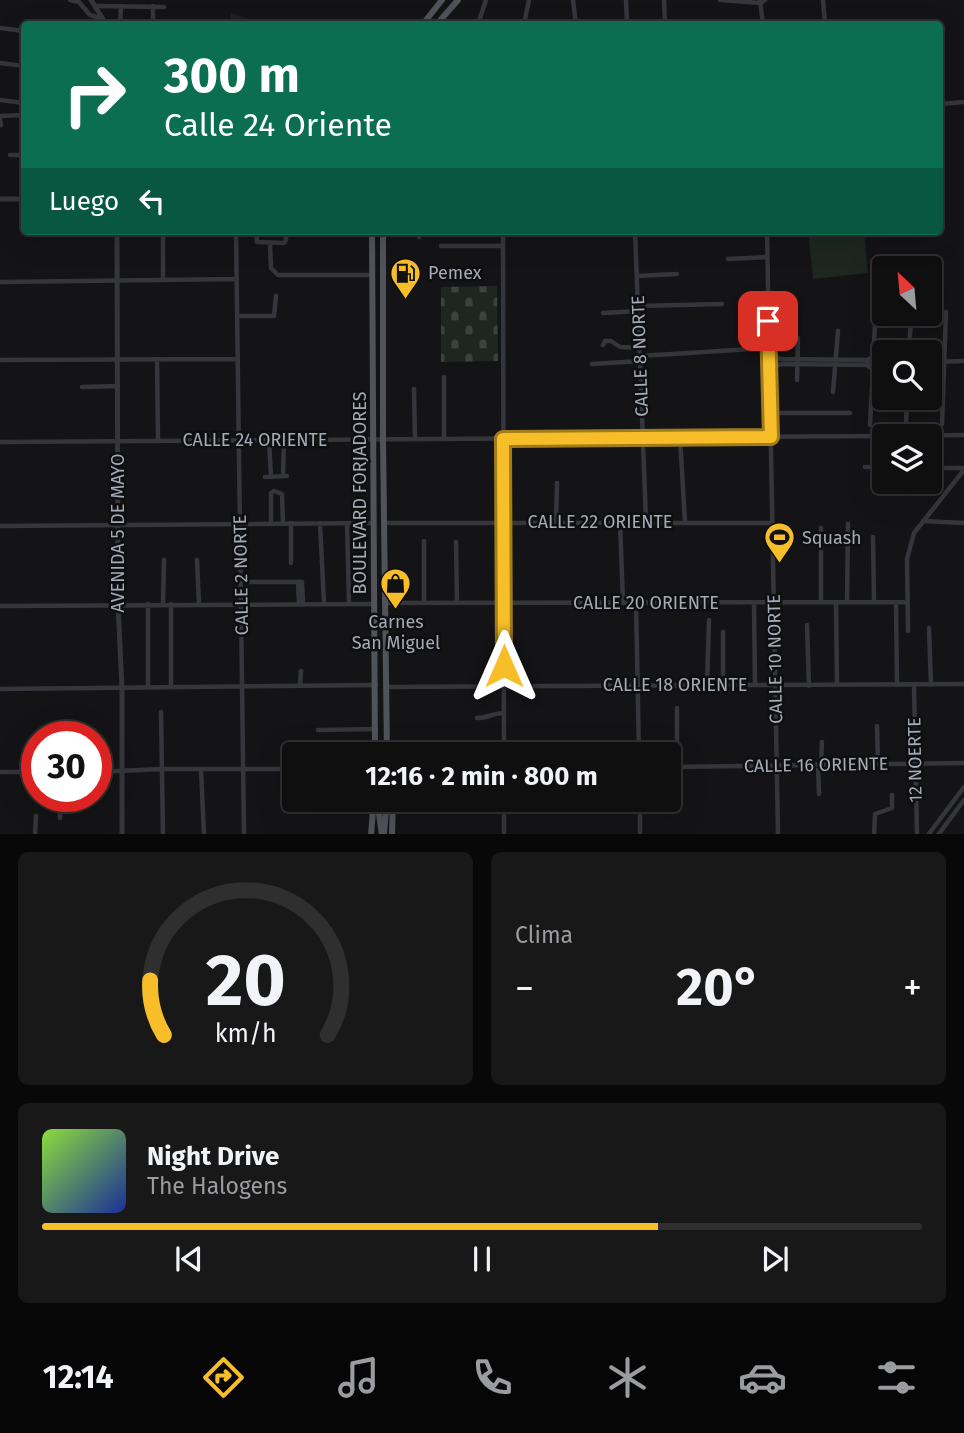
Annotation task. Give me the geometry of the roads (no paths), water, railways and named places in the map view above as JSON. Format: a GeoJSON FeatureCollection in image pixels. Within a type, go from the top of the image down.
{"type":"FeatureCollection","features":[{"type":"Feature","properties":{"kind":"main road"},"geometry":{"type":"LineString","coordinates":[[425,21],[442,0]]}},
{"type":"Feature","properties":{"kind":"main road"},"geometry":{"type":"LineString","coordinates":[[440,21],[458,0]]}},
{"type":"Feature","properties":{"kind":"main road","name":"BOULEVARD FORJADORES"},"geometry":{"type":"LineString","coordinates":[[372,235],[376,742]]}},
{"type":"Feature","properties":{"kind":"main road","name":"BOULEVARD FORJADORES"},"geometry":{"type":"LineString","coordinates":[[383,235],[387,742]]}},
{"type":"Feature","properties":{"kind":"main road"},"geometry":{"type":"LineString","coordinates":[[371,834],[373,812]]}},
{"type":"Feature","properties":{"kind":"main road"},"geometry":{"type":"LineString","coordinates":[[379,812],[383,834]]}},
{"type":"Feature","properties":{"kind":"main road"},"geometry":{"type":"LineString","coordinates":[[383,834],[388,812]]}},
{"type":"Feature","properties":{"kind":"main road"},"geometry":{"type":"LineString","coordinates":[[391,812],[393,834]]}},
{"type":"Feature","properties":{"kind":"street"},"geometry":{"type":"LineString","coordinates":[[70,0],[79,2],[90,15],[103,21]]}},
{"type":"Feature","properties":{"kind":"street"},"geometry":{"type":"LineString","coordinates":[[479,21],[486,0]]}},
{"type":"Feature","properties":{"kind":"street"},"geometry":{"type":"LineString","coordinates":[[525,21],[529,0]]}},
{"type":"Feature","properties":{"kind":"street"},"geometry":{"type":"LineString","coordinates":[[573,0],[576,21]]}},
{"type":"Feature","properties":{"kind":"street"},"geometry":{"type":"LineString","coordinates":[[626,0],[627,21]]}},
{"type":"Feature","properties":{"kind":"street"},"geometry":{"type":"LineString","coordinates":[[664,0],[665,21]]}},
{"type":"Feature","properties":{"kind":"street"},"geometry":{"type":"LineString","coordinates":[[720,0],[762,1],[763,21]]}},
{"type":"Feature","properties":{"kind":"street"},"geometry":{"type":"LineString","coordinates":[[823,0],[825,21]]}},
{"type":"Feature","properties":{"kind":"street"},"geometry":{"type":"LineString","coordinates":[[93,3],[104,21]]}},
{"type":"Feature","properties":{"kind":"street"},"geometry":{"type":"LineString","coordinates":[[93,3],[164,6]]}},
{"type":"Feature","properties":{"kind":"street"},"geometry":{"type":"LineString","coordinates":[[120,21],[121,6]]}},
{"type":"Feature","properties":{"kind":"street"},"geometry":{"type":"LineString","coordinates":[[153,6],[153,21]]}},
{"type":"Feature","properties":{"kind":"street"},"geometry":{"type":"LineString","coordinates":[[0,28],[21,30]]}},
{"type":"Feature","properties":{"kind":"street"},"geometry":{"type":"LineString","coordinates":[[0,63],[21,66]]}},
{"type":"Feature","properties":{"kind":"street"},"geometry":{"type":"LineString","coordinates":[[0,100],[21,103]]}},
{"type":"Feature","properties":{"kind":"street"},"geometry":{"type":"LineString","coordinates":[[943,102],[964,102]]}},
{"type":"Feature","properties":{"kind":"street"},"geometry":{"type":"LineString","coordinates":[[1,125],[0,118],[21,115]]}},
{"type":"Feature","properties":{"kind":"street"},"geometry":{"type":"LineString","coordinates":[[10,155],[21,155]]}},
{"type":"Feature","properties":{"kind":"street"},"geometry":{"type":"LineString","coordinates":[[0,200],[21,199]]}},
{"type":"Feature","properties":{"kind":"street","name":"AVENIDA 5 DE MAYO"},"geometry":{"type":"LineString","coordinates":[[117,235],[118,604],[122,689],[122,834]]}},
{"type":"Feature","properties":{"kind":"street"},"geometry":{"type":"LineString","coordinates":[[163,235],[163,280]]}},
{"type":"Feature","properties":{"kind":"street","name":"CALLE 2 NORTE"},"geometry":{"type":"LineString","coordinates":[[236,235],[244,834]]}},
{"type":"Feature","properties":{"kind":"street"},"geometry":{"type":"LineString","coordinates":[[256,235],[257,242],[270,243],[285,242],[286,235]]}},
{"type":"Feature","properties":{"kind":"street"},"geometry":{"type":"LineString","coordinates":[[503,235],[504,742]]}},
{"type":"Feature","properties":{"kind":"street","name":"CALLE 8 NORTE"},"geometry":{"type":"LineString","coordinates":[[635,235],[646,522]]}},
{"type":"Feature","properties":{"kind":"street","name":"CALLE 10 NORTE"},"geometry":{"type":"LineString","coordinates":[[767,235],[778,834]]}},
{"type":"Feature","properties":{"kind":"street"},"geometry":{"type":"LineString","coordinates":[[270,243],[271,268],[278,275],[373,275]]}},
{"type":"Feature","properties":{"kind":"street"},"geometry":{"type":"LineString","coordinates":[[441,246],[503,246]]}},
{"type":"Feature","properties":{"kind":"street"},"geometry":{"type":"LineString","coordinates":[[728,259],[767,257]]}},
{"type":"Feature","properties":{"kind":"street"},"geometry":{"type":"LineString","coordinates":[[637,276],[677,274]]}},
{"type":"Feature","properties":{"kind":"street"},"geometry":{"type":"LineString","coordinates":[[0,282],[237,279]]}},
{"type":"Feature","properties":{"kind":"street"},"geometry":{"type":"LineString","coordinates":[[237,316],[274,316],[276,296]]}},
{"type":"Feature","properties":{"kind":"street"},"geometry":{"type":"LineString","coordinates":[[603,313],[638,308],[722,304]]}},
{"type":"Feature","properties":{"kind":"street"},"geometry":{"type":"LineString","coordinates":[[942,424],[946,312]]}},
{"type":"Feature","properties":{"kind":"street"},"geometry":{"type":"LineString","coordinates":[[870,425],[875,326]]}},
{"type":"Feature","properties":{"kind":"street"},"geometry":{"type":"LineString","coordinates":[[833,392],[838,331]]}},
{"type":"Feature","properties":{"kind":"street"},"geometry":{"type":"LineString","coordinates":[[797,380],[798,338]]}},
{"type":"Feature","properties":{"kind":"street"},"geometry":{"type":"LineString","coordinates":[[603,345],[605,341],[611,341],[620,347],[639,348]]}},
{"type":"Feature","properties":{"kind":"street"},"geometry":{"type":"LineString","coordinates":[[592,363],[768,351],[781,359],[797,362]]}},
{"type":"Feature","properties":{"kind":"street"},"geometry":{"type":"LineString","coordinates":[[0,359],[238,359]]}},
{"type":"Feature","properties":{"kind":"street"},"geometry":{"type":"LineString","coordinates":[[158,359],[158,440]]}},
{"type":"Feature","properties":{"kind":"street"},"geometry":{"type":"LineString","coordinates":[[944,362],[964,361]]}},
{"type":"Feature","properties":{"kind":"street"},"geometry":{"type":"LineString","coordinates":[[769,369],[797,362],[871,363]]}},
{"type":"Feature","properties":{"kind":"street"},"geometry":{"type":"LineString","coordinates":[[444,377],[444,439]]}},
{"type":"Feature","properties":{"kind":"street"},"geometry":{"type":"LineString","coordinates":[[82,387],[118,386]]}},
{"type":"Feature","properties":{"kind":"street"},"geometry":{"type":"LineString","coordinates":[[414,389],[415,439]]}},
{"type":"Feature","properties":{"kind":"street"},"geometry":{"type":"LineString","coordinates":[[770,413],[850,413]]}},
{"type":"Feature","properties":{"kind":"street"},"geometry":{"type":"LineString","coordinates":[[942,435],[964,435]]}},
{"type":"Feature","properties":{"kind":"street","name":"CALLE 24 ORIENTE"},"geometry":{"type":"LineString","coordinates":[[0,442],[872,436]]}},
{"type":"Feature","properties":{"kind":"street"},"geometry":{"type":"LineString","coordinates":[[680,438],[685,522]]}},
{"type":"Feature","properties":{"kind":"street"},"geometry":{"type":"LineString","coordinates":[[269,440],[268,476],[285,476],[284,440]]}},
{"type":"Feature","properties":{"kind":"street"},"geometry":{"type":"LineString","coordinates":[[865,467],[872,467]]}},
{"type":"Feature","properties":{"kind":"street"},"geometry":{"type":"LineString","coordinates":[[942,468],[964,469]]}},
{"type":"Feature","properties":{"kind":"street"},"geometry":{"type":"LineString","coordinates":[[908,631],[907,559],[914,533],[964,469]]}},
{"type":"Feature","properties":{"kind":"street"},"geometry":{"type":"LineString","coordinates":[[556,522],[557,483]]}},
{"type":"Feature","properties":{"kind":"street"},"geometry":{"type":"LineString","coordinates":[[271,523],[271,493],[281,492],[283,523]]}},
{"type":"Feature","properties":{"kind":"street"},"geometry":{"type":"LineString","coordinates":[[923,521],[964,523]]}},
{"type":"Feature","properties":{"kind":"street"},"geometry":{"type":"LineString","coordinates":[[620,522],[624,603]]}},
{"type":"Feature","properties":{"kind":"street"},"geometry":{"type":"LineString","coordinates":[[291,523],[291,563]]}},
{"type":"Feature","properties":{"kind":"street"},"geometry":{"type":"LineString","coordinates":[[320,523],[324,603]]}},
{"type":"Feature","properties":{"kind":"street"},"geometry":{"type":"LineString","coordinates":[[347,523],[349,604]]}},
{"type":"Feature","properties":{"kind":"street"},"geometry":{"type":"LineString","coordinates":[[0,526],[375,523]]}},
{"type":"Feature","properties":{"kind":"street","name":"CALLE 22 ORIENTE"},"geometry":{"type":"LineString","coordinates":[[385,523],[773,523]]}},
{"type":"Feature","properties":{"kind":"street"},"geometry":{"type":"LineString","coordinates":[[847,602],[848,524]]}},
{"type":"Feature","properties":{"kind":"street"},"geometry":{"type":"LineString","coordinates":[[821,528],[821,602]]}},
{"type":"Feature","properties":{"kind":"street"},"geometry":{"type":"LineString","coordinates":[[873,537],[874,602]]}},
{"type":"Feature","properties":{"kind":"street"},"geometry":{"type":"LineString","coordinates":[[424,541],[424,603]]}},
{"type":"Feature","properties":{"kind":"street"},"geometry":{"type":"LineString","coordinates":[[456,542],[457,603]]}},
{"type":"Feature","properties":{"kind":"street"},"geometry":{"type":"LineString","coordinates":[[163,604],[164,560]]}},
{"type":"Feature","properties":{"kind":"street"},"geometry":{"type":"LineString","coordinates":[[197,560],[199,604]]}},
{"type":"Feature","properties":{"kind":"street"},"geometry":{"type":"LineString","coordinates":[[248,582],[302,582],[301,603]]}},
{"type":"Feature","properties":{"kind":"street"},"geometry":{"type":"LineString","coordinates":[[836,602],[837,685]]}},
{"type":"Feature","properties":{"kind":"street"},"geometry":{"type":"LineString","coordinates":[[895,602],[897,685]]}},
{"type":"Feature","properties":{"kind":"street","name":"CALLE 20 ORIENTE"},"geometry":{"type":"LineString","coordinates":[[385,603],[907,602]]}},
{"type":"Feature","properties":{"kind":"street"},"geometry":{"type":"LineString","coordinates":[[636,603],[639,742]]}},
{"type":"Feature","properties":{"kind":"street"},"geometry":{"type":"LineString","coordinates":[[754,603],[755,685]]}},
{"type":"Feature","properties":{"kind":"street"},"geometry":{"type":"LineString","coordinates":[[148,604],[148,687]]}},
{"type":"Feature","properties":{"kind":"street"},"geometry":{"type":"LineString","coordinates":[[170,604],[171,686]]}},
{"type":"Feature","properties":{"kind":"street"},"geometry":{"type":"LineString","coordinates":[[0,606],[374,604]]}},
{"type":"Feature","properties":{"kind":"street"},"geometry":{"type":"LineString","coordinates":[[707,685],[709,620]]}},
{"type":"Feature","properties":{"kind":"street"},"geometry":{"type":"LineString","coordinates":[[807,625],[808,686]]}},
{"type":"Feature","properties":{"kind":"street"},"geometry":{"type":"LineString","coordinates":[[929,628],[931,685]]}},
{"type":"Feature","properties":{"kind":"street"},"geometry":{"type":"LineString","coordinates":[[723,632],[723,685]]}},
{"type":"Feature","properties":{"kind":"street"},"geometry":{"type":"LineString","coordinates":[[300,685],[301,671]]}},
{"type":"Feature","properties":{"kind":"street","name":"CALLE 18 ORIENTE"},"geometry":{"type":"LineString","coordinates":[[386,687],[964,684]]}},
{"type":"Feature","properties":{"kind":"street"},"geometry":{"type":"LineString","coordinates":[[0,689],[376,685]]}},
{"type":"Feature","properties":{"kind":"street","name":"12 NOERTE"},"geometry":{"type":"LineString","coordinates":[[914,685],[917,834]]}},
{"type":"Feature","properties":{"kind":"street"},"geometry":{"type":"LineString","coordinates":[[677,708],[677,742]]}},
{"type":"Feature","properties":{"kind":"street"},"geometry":{"type":"LineString","coordinates":[[161,712],[163,834]]}},
{"type":"Feature","properties":{"kind":"street"},"geometry":{"type":"LineString","coordinates":[[477,718],[485,718],[492,713],[504,713]]}},
{"type":"Feature","properties":{"kind":"street"},"geometry":{"type":"LineString","coordinates":[[877,726],[878,764]]}},
{"type":"Feature","properties":{"kind":"street"},"geometry":{"type":"LineString","coordinates":[[318,730],[377,729]]}},
{"type":"Feature","properties":{"kind":"street"},"geometry":{"type":"LineString","coordinates":[[819,794],[820,764],[825,755],[822,742]]}},
{"type":"Feature","properties":{"kind":"street","name":"CALLE 16 ORIENTE"},"geometry":{"type":"LineString","coordinates":[[681,767],[964,763]]}},
{"type":"Feature","properties":{"kind":"street"},"geometry":{"type":"LineString","coordinates":[[112,772],[161,769],[282,769]]}},
{"type":"Feature","properties":{"kind":"street"},"geometry":{"type":"LineString","coordinates":[[201,769],[204,834]]}},
{"type":"Feature","properties":{"kind":"street"},"geometry":{"type":"LineString","coordinates":[[0,772],[21,772]]}},
{"type":"Feature","properties":{"kind":"street"},"geometry":{"type":"LineString","coordinates":[[929,834],[964,788]]}},
{"type":"Feature","properties":{"kind":"street"},"geometry":{"type":"LineString","coordinates":[[874,834],[874,816],[892,808],[892,795]]}},
{"type":"Feature","properties":{"kind":"street"},"geometry":{"type":"LineString","coordinates":[[939,834],[964,800]]}},
{"type":"Feature","properties":{"kind":"street"},"geometry":{"type":"LineString","coordinates":[[60,812],[60,818]]}},
{"type":"Feature","properties":{"kind":"street"},"geometry":{"type":"LineString","coordinates":[[504,812],[504,834]]}},
{"type":"Feature","properties":{"kind":"street"},"geometry":{"type":"LineString","coordinates":[[640,812],[640,834]]}},
{"type":"Feature","properties":{"kind":"street"},"geometry":{"type":"LineString","coordinates":[[35,834],[36,816]]}},
{"type":"Feature","properties":{"kind":"place","name":"Pemex"},"geometry":{"type":"Point","coordinates":[405,300]}},
{"type":"Feature","properties":{"kind":"place","name":"Squash"},"geometry":{"type":"Point","coordinates":[779,565]}},
{"type":"Feature","properties":{"kind":"place","name":"Carnes San Miguel"},"geometry":{"type":"Point","coordinates":[396,611]}}]}
